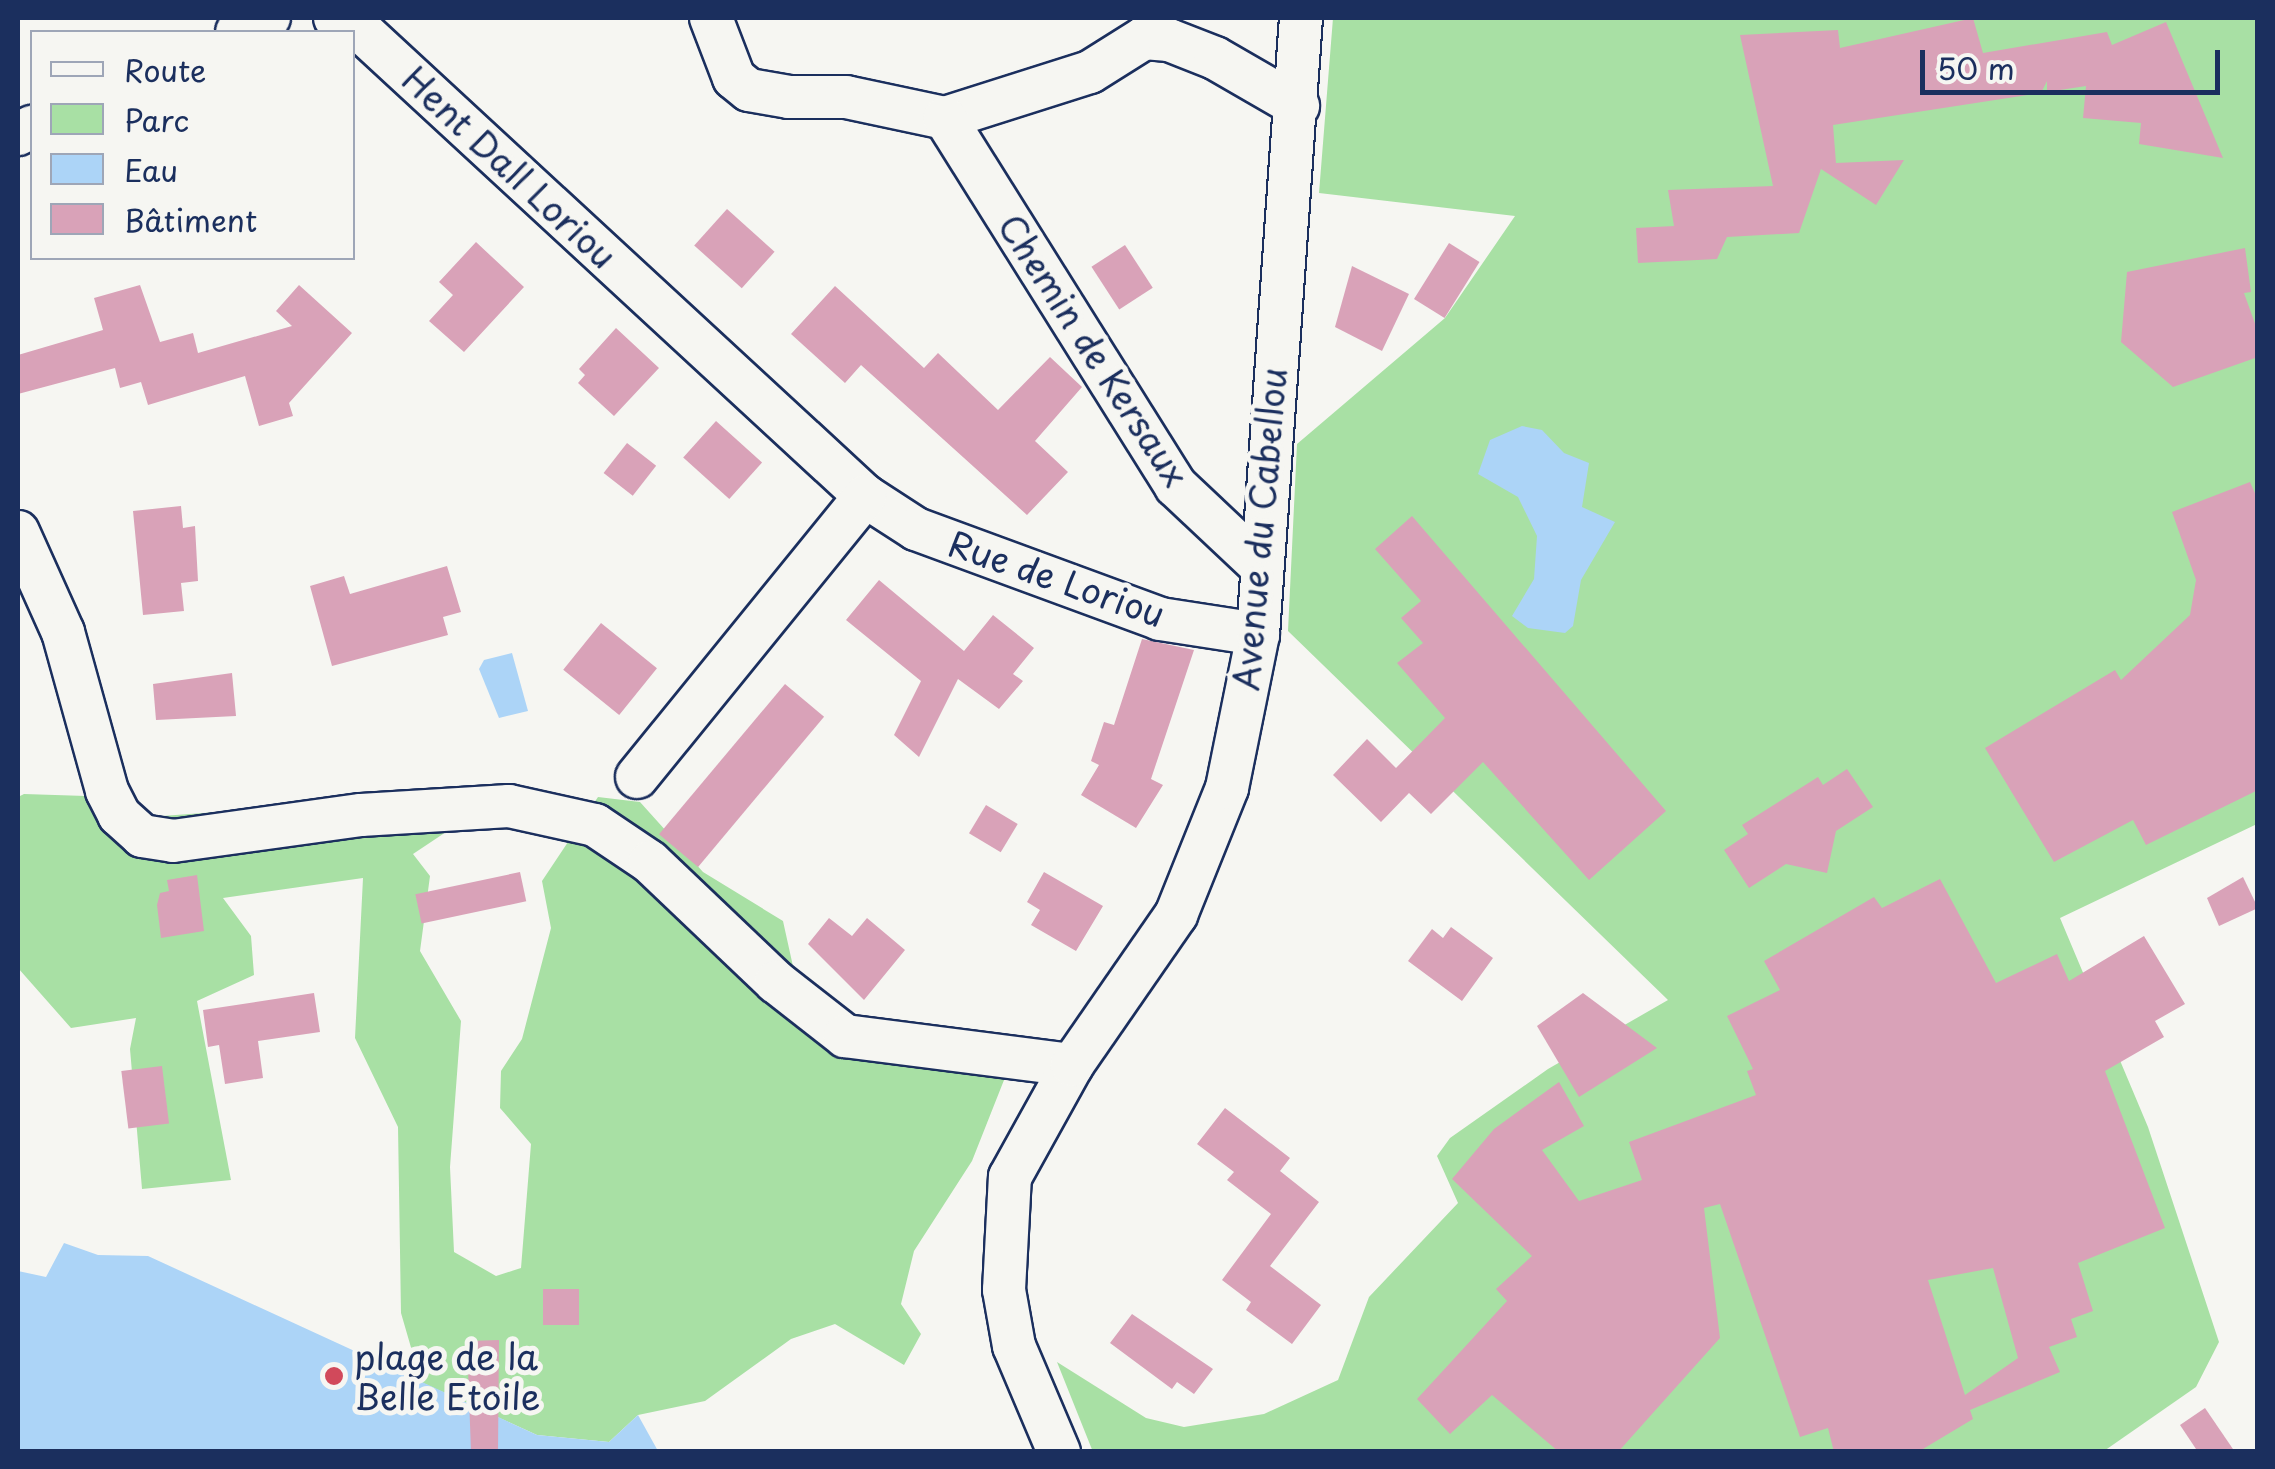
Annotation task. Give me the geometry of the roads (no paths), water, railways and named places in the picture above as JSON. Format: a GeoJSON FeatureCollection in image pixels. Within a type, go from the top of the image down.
{"type":"FeatureCollection","features":[{"type":"Feature","properties":{"kind":"street"},"geometry":{"type":"LineString","coordinates":[[242,30],[269,18]]}},
{"type":"Feature","properties":{"kind":"street","name":"Hent Dall Loriou"},"geometry":{"type":"LineString","coordinates":[[335,18],[355,25],[636,283]]}},
{"type":"Feature","properties":{"kind":"street"},"geometry":{"type":"LineString","coordinates":[[711,18],[727,66],[749,90],[846,97],[945,118],[1090,72],[1144,38],[1169,40],[1216,58],[1298,106]]}},
{"type":"Feature","properties":{"kind":"street","name":"Avenue du Cabellou"},"geometry":{"type":"LineString","coordinates":[[1059,1452],[1014,1346],[1004,1290],[1010,1177],[1072,1065],[1176,915],[1227,788],[1258,634],[1274,337],[1298,106],[1301,18]]}},
{"type":"Feature","properties":{"kind":"street","name":"Chemin de Kersaux"},"geometry":{"type":"LineString","coordinates":[[945,118],[1176,486],[1262,567]]}},
{"type":"Feature","properties":{"kind":"street","name":"Rue de Loriou"},"geometry":{"type":"LineString","coordinates":[[636,283],[866,496],[916,529],[1160,619],[1258,634]]}},
{"type":"Feature","properties":{"kind":"street"},"geometry":{"type":"LineString","coordinates":[[637,777],[866,496]]}},
{"type":"Feature","properties":{"kind":"street"},"geometry":{"type":"LineString","coordinates":[[18,532],[63,632],[107,791],[119,815],[142,836],[173,841],[362,814],[509,806],[595,826],[650,862],[776,982],[844,1036],[1072,1065]]}},
{"type":"Feature","properties":{"kind":"water"},"geometry":{"type":"Polygon","coordinates":[[[1522,426],[1542,430],[1564,453],[1589,463],[1582,507],[1615,522],[1581,580],[1573,626],[1565,633],[1528,628],[1512,616],[1534,579],[1537,536],[1518,497],[1478,474],[1490,440],[1522,426]]]}},
{"type":"Feature","properties":{"kind":"water"},"geometry":{"type":"Polygon","coordinates":[[[512,653],[528,711],[499,718],[479,669],[484,660],[512,653]]]}},
{"type":"Feature","properties":{"kind":"water"},"geometry":{"type":"Polygon","coordinates":[[[64,1243],[98,1255],[148,1256],[537,1435],[609,1442],[638,1415],[658,1451],[18,1451],[18,1271],[46,1277],[64,1243]]]}},
{"type":"Feature","properties":{"kind":"place","name":"plage de la Belle Etoile"},"geometry":{"type":"Point","coordinates":[334,1376]}}]}
